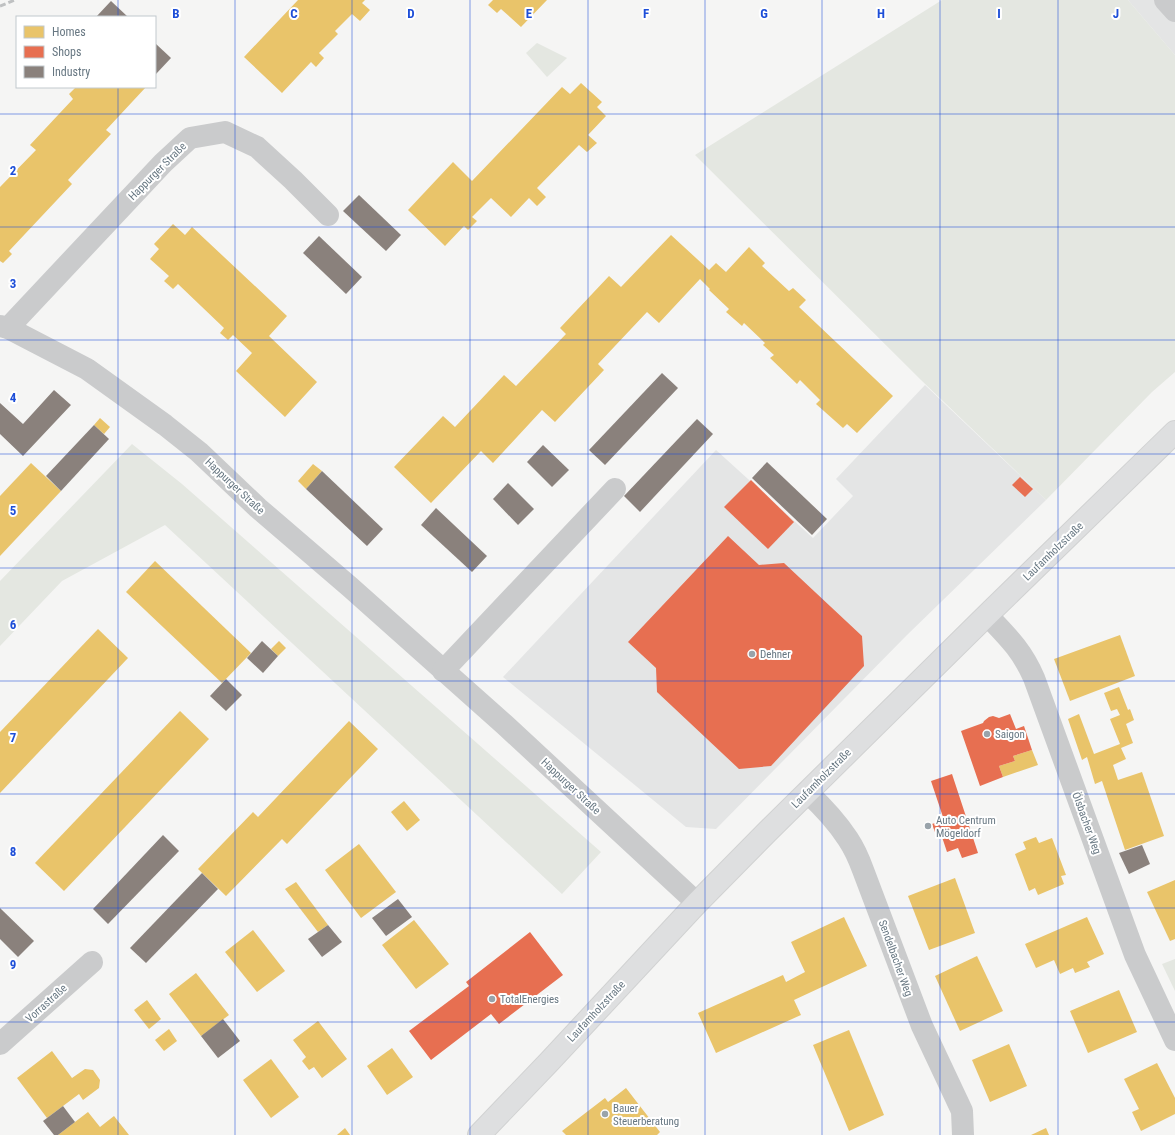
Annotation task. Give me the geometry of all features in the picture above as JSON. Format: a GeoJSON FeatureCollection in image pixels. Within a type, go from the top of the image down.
{"type":"FeatureCollection","features":[{"type":"Feature","properties":{"kind":"main road","name":"Laufamholzstraße"},"geometry":{"type":"LineString","coordinates":[[479,1135],[697,903],[807,792],[1175,432]]}},
{"type":"Feature","properties":{"kind":"street"},"geometry":{"type":"LineString","coordinates":[[1165,0],[1175,11]]}},
{"type":"Feature","properties":{"kind":"street","name":"Happurger Straße"},"geometry":{"type":"LineString","coordinates":[[328,215],[257,147],[225,132],[190,138],[163,163],[4,327],[87,369],[165,425],[199,452],[258,508],[505,724],[697,903]]}},
{"type":"Feature","properties":{"kind":"street"},"geometry":{"type":"LineString","coordinates":[[443,671],[615,489]]}},
{"type":"Feature","properties":{"kind":"street","name":"Ölsbacher Weg"},"geometry":{"type":"LineString","coordinates":[[987,615],[1019,650],[1034,678],[1135,955],[1175,1040]]}},
{"type":"Feature","properties":{"kind":"street","name":"Sendelbacher Weg"},"geometry":{"type":"LineString","coordinates":[[807,792],[848,838],[854,848],[864,870],[922,1026],[962,1111],[963,1135]]}},
{"type":"Feature","properties":{"kind":"street","name":"Vorrastraße"},"geometry":{"type":"LineString","coordinates":[[0,1044],[92,962]]}},
{"type":"Feature","properties":{"kind":"shaded area"},"geometry":{"type":"Polygon","coordinates":[[[942,0],[1128,0],[1175,55],[1175,372],[1152,392],[1046,500],[921,380],[695,155],[942,0]]]}},
{"type":"Feature","properties":{"kind":"shaded area"},"geometry":{"type":"Polygon","coordinates":[[[1128,0],[1175,0],[1175,55],[1128,0]]]}},
{"type":"Feature","properties":{"kind":"shaded area"},"geometry":{"type":"Polygon","coordinates":[[[537,43],[567,58],[547,77],[526,53],[537,43]]]}},
{"type":"Feature","properties":{"kind":"shaded area"},"geometry":{"type":"Polygon","coordinates":[[[925,385],[1046,500],[907,635],[716,829],[686,827],[503,677],[716,450],[813,538],[853,496],[836,479],[925,385]]]}},
{"type":"Feature","properties":{"kind":"shaded area"},"geometry":{"type":"Polygon","coordinates":[[[132,444],[182,484],[601,852],[562,894],[165,525],[62,581],[0,646],[0,581],[132,444]]]}},
{"type":"Feature","properties":{"kind":"shaded area"},"geometry":{"type":"Polygon","coordinates":[[[1175,959],[1175,991],[1162,964],[1175,959]]]}},
{"type":"Feature","properties":{"kind":"building: Homes"},"geometry":{"type":"Polygon","coordinates":[[[298,0],[365,0],[362,3],[370,10],[360,21],[352,14],[335,31],[338,34],[319,53],[324,58],[316,67],[311,62],[282,93],[244,57],[298,0]]]}},
{"type":"Feature","properties":{"kind":"building: Homes"},"geometry":{"type":"Polygon","coordinates":[[[493,0],[547,0],[521,27],[501,9],[497,13],[488,5],[493,0]]]}},
{"type":"Feature","properties":{"kind":"building: Homes"},"geometry":{"type":"Polygon","coordinates":[[[581,83],[602,102],[597,107],[606,116],[588,135],[597,143],[587,152],[579,145],[537,188],[546,197],[537,206],[529,198],[511,217],[491,198],[472,217],[477,221],[468,230],[464,226],[445,246],[408,210],[453,162],[472,181],[562,87],[570,94],[581,83]]]}},
{"type":"Feature","properties":{"kind":"building: Homes"},"geometry":{"type":"Polygon","coordinates":[[[75,88],[145,88],[106,130],[111,134],[68,180],[72,184],[9,251],[12,254],[3,263],[0,261],[0,187],[36,150],[30,145],[73,99],[69,94],[75,88]]]}},
{"type":"Feature","properties":{"kind":"building: Homes"},"geometry":{"type":"Polygon","coordinates":[[[173,224],[185,235],[192,227],[287,316],[269,336],[317,382],[285,417],[236,371],[252,353],[233,335],[228,340],[220,333],[224,328],[178,284],[173,289],[164,281],[169,276],[150,259],[159,249],[154,244],[173,224]]]}},
{"type":"Feature","properties":{"kind":"building: Homes"},"geometry":{"type":"Polygon","coordinates":[[[671,235],[709,270],[716,263],[726,272],[749,247],[765,263],[762,266],[789,291],[793,288],[806,300],[799,307],[893,396],[857,433],[847,424],[843,428],[816,404],[820,400],[800,380],[797,384],[770,358],[774,355],[763,345],[765,343],[744,323],[742,326],[726,312],[729,309],[700,279],[659,323],[647,312],[598,364],[604,370],[555,422],[542,410],[493,463],[481,451],[431,503],[394,467],[443,416],[455,427],[504,375],[516,386],[566,334],[560,328],[609,276],[621,287],[671,235]]]}},
{"type":"Feature","properties":{"kind":"building: Homes"},"geometry":{"type":"Polygon","coordinates":[[[100,418],[110,427],[104,434],[94,425],[100,418]]]}},
{"type":"Feature","properties":{"kind":"building: Homes"},"geometry":{"type":"Polygon","coordinates":[[[31,463],[61,491],[0,556],[0,496],[31,463]]]}},
{"type":"Feature","properties":{"kind":"building: Homes"},"geometry":{"type":"Polygon","coordinates":[[[313,464],[322,471],[306,489],[298,481],[313,464]]]}},
{"type":"Feature","properties":{"kind":"building: Homes"},"geometry":{"type":"Polygon","coordinates":[[[155,561],[251,653],[222,683],[126,592],[155,561]]]}},
{"type":"Feature","properties":{"kind":"building: Homes"},"geometry":{"type":"Polygon","coordinates":[[[98,629],[128,658],[0,793],[0,732],[98,629]]]}},
{"type":"Feature","properties":{"kind":"building: Homes"},"geometry":{"type":"Polygon","coordinates":[[[1120,635],[1135,676],[1070,701],[1054,659],[1120,635]]]}},
{"type":"Feature","properties":{"kind":"building: Homes"},"geometry":{"type":"Polygon","coordinates":[[[279,641],[286,648],[278,656],[271,649],[279,641]]]}},
{"type":"Feature","properties":{"kind":"building: Homes"},"geometry":{"type":"Polygon","coordinates":[[[1119,687],[1128,710],[1130,709],[1134,720],[1126,724],[1133,743],[1121,748],[1126,759],[1113,765],[1118,780],[1142,772],[1164,836],[1125,850],[1102,781],[1095,784],[1087,757],[1082,760],[1068,719],[1079,714],[1094,754],[1120,744],[1110,719],[1120,715],[1117,709],[1111,711],[1104,693],[1119,687]]]}},
{"type":"Feature","properties":{"kind":"building: Homes"},"geometry":{"type":"Polygon","coordinates":[[[180,711],[209,739],[64,891],[35,863],[180,711]]]}},
{"type":"Feature","properties":{"kind":"building: Homes"},"geometry":{"type":"Polygon","coordinates":[[[349,721],[378,749],[287,844],[282,839],[226,896],[198,869],[253,812],[258,817],[349,721]]]}},
{"type":"Feature","properties":{"kind":"building: Homes"},"geometry":{"type":"Polygon","coordinates":[[[1032,750],[1038,765],[1003,777],[999,766],[1015,761],[1013,756],[1032,750]]]}},
{"type":"Feature","properties":{"kind":"building: Homes"},"geometry":{"type":"Polygon","coordinates":[[[404,801],[420,820],[407,831],[391,812],[404,801]]]}},
{"type":"Feature","properties":{"kind":"building: Homes"},"geometry":{"type":"Polygon","coordinates":[[[1036,837],[1039,843],[1052,838],[1066,875],[1061,876],[1064,884],[1038,895],[1035,888],[1029,891],[1015,854],[1026,849],[1023,842],[1036,837]]]}},
{"type":"Feature","properties":{"kind":"building: Homes"},"geometry":{"type":"Polygon","coordinates":[[[359,844],[396,892],[361,918],[325,870],[359,844]]]}},
{"type":"Feature","properties":{"kind":"building: Homes"},"geometry":{"type":"Polygon","coordinates":[[[955,878],[975,933],[929,950],[908,896],[955,878]]]}},
{"type":"Feature","properties":{"kind":"building: Homes"},"geometry":{"type":"Polygon","coordinates":[[[1175,880],[1175,939],[1170,941],[1147,892],[1175,880]]]}},
{"type":"Feature","properties":{"kind":"building: Homes"},"geometry":{"type":"Polygon","coordinates":[[[296,882],[328,925],[318,932],[285,889],[296,882]]]}},
{"type":"Feature","properties":{"kind":"building: Homes"},"geometry":{"type":"Polygon","coordinates":[[[844,917],[867,966],[794,1000],[801,1015],[716,1053],[698,1013],[783,975],[786,982],[805,972],[791,942],[844,917]]]}},
{"type":"Feature","properties":{"kind":"building: Homes"},"geometry":{"type":"Polygon","coordinates":[[[1087,917],[1104,954],[1087,962],[1090,967],[1075,973],[1073,968],[1060,974],[1054,960],[1036,968],[1025,944],[1087,917]]]}},
{"type":"Feature","properties":{"kind":"building: Homes"},"geometry":{"type":"Polygon","coordinates":[[[414,920],[449,964],[416,989],[382,945],[414,920]]]}},
{"type":"Feature","properties":{"kind":"building: Homes"},"geometry":{"type":"Polygon","coordinates":[[[253,930],[285,971],[257,992],[225,952],[253,930]]]}},
{"type":"Feature","properties":{"kind":"building: Homes"},"geometry":{"type":"Polygon","coordinates":[[[977,956],[1003,1011],[960,1031],[935,976],[977,956]]]}},
{"type":"Feature","properties":{"kind":"building: Homes"},"geometry":{"type":"Polygon","coordinates":[[[196,973],[229,1015],[201,1036],[169,994],[196,973]]]}},
{"type":"Feature","properties":{"kind":"building: Homes"},"geometry":{"type":"Polygon","coordinates":[[[1119,990],[1137,1032],[1088,1053],[1070,1011],[1119,990]]]}},
{"type":"Feature","properties":{"kind":"building: Homes"},"geometry":{"type":"Polygon","coordinates":[[[147,1000],[161,1019],[149,1029],[134,1010],[147,1000]]]}},
{"type":"Feature","properties":{"kind":"building: Homes"},"geometry":{"type":"Polygon","coordinates":[[[318,1021],[347,1059],[322,1078],[314,1067],[309,1070],[302,1061],[306,1057],[293,1040],[318,1021]]]}},
{"type":"Feature","properties":{"kind":"building: Homes"},"geometry":{"type":"Polygon","coordinates":[[[169,1029],[177,1041],[164,1051],[155,1040],[169,1029]]]}},
{"type":"Feature","properties":{"kind":"building: Homes"},"geometry":{"type":"Polygon","coordinates":[[[849,1030],[884,1115],[849,1131],[813,1045],[849,1030]]]}},
{"type":"Feature","properties":{"kind":"building: Homes"},"geometry":{"type":"Polygon","coordinates":[[[1009,1044],[1027,1086],[990,1102],[972,1060],[1009,1044]]]}},
{"type":"Feature","properties":{"kind":"building: Homes"},"geometry":{"type":"Polygon","coordinates":[[[392,1048],[413,1077],[387,1095],[367,1066],[392,1048]]]}},
{"type":"Feature","properties":{"kind":"building: Homes"},"geometry":{"type":"Polygon","coordinates":[[[52,1051],[72,1078],[85,1069],[93,1070],[100,1080],[99,1088],[83,1100],[79,1094],[47,1118],[17,1078],[52,1051]]]}},
{"type":"Feature","properties":{"kind":"building: Homes"},"geometry":{"type":"Polygon","coordinates":[[[271,1059],[299,1097],[271,1118],[243,1080],[271,1059]]]}},
{"type":"Feature","properties":{"kind":"building: Homes"},"geometry":{"type":"Polygon","coordinates":[[[1157,1063],[1175,1098],[1175,1114],[1141,1131],[1132,1112],[1139,1109],[1124,1079],[1157,1063]]]}},
{"type":"Feature","properties":{"kind":"building: Homes"},"geometry":{"type":"Polygon","coordinates":[[[626,1088],[660,1132],[657,1135],[566,1135],[562,1131],[605,1098],[608,1102],[626,1088]]]}},
{"type":"Feature","properties":{"kind":"building: Homes"},"geometry":{"type":"Polygon","coordinates":[[[88,1112],[100,1127],[114,1116],[129,1135],[58,1135],[88,1112]]]}},
{"type":"Feature","properties":{"kind":"building: Homes"},"geometry":{"type":"Polygon","coordinates":[[[345,1128],[350,1135],[337,1135],[345,1128]]]}},
{"type":"Feature","properties":{"kind":"building: Homes"},"geometry":{"type":"Polygon","coordinates":[[[1046,1128],[1049,1135],[1031,1135],[1046,1128]]]}},
{"type":"Feature","properties":{"kind":"building: Shops"},"geometry":{"type":"Polygon","coordinates":[[[1020,477],[1033,489],[1025,497],[1012,485],[1020,477]]]}},
{"type":"Feature","properties":{"kind":"building: Shops"},"geometry":{"type":"Polygon","coordinates":[[[751,480],[794,522],[768,549],[724,507],[751,480]]]}},
{"type":"Feature","properties":{"kind":"building: Shops","name":"Dehner"},"geometry":{"type":"Polygon","coordinates":[[[728,536],[759,565],[784,563],[862,636],[864,666],[771,766],[739,769],[657,692],[656,668],[628,642],[728,536]]]}},
{"type":"Feature","properties":{"kind":"building: Shops"},"geometry":{"type":"Polygon","coordinates":[[[1010,714],[1016,729],[1024,726],[1032,750],[1013,756],[1015,761],[999,766],[1003,777],[980,786],[961,731],[983,723],[989,717],[993,716],[999,718],[1010,714]]]}},
{"type":"Feature","properties":{"kind":"building: Shops"},"geometry":{"type":"Polygon","coordinates":[[[952,774],[978,853],[962,858],[958,848],[947,852],[941,834],[936,835],[932,824],[944,820],[931,781],[952,774]]]}},
{"type":"Feature","properties":{"kind":"building: Shops"},"geometry":{"type":"Polygon","coordinates":[[[530,932],[563,975],[499,1024],[491,1014],[431,1060],[409,1031],[469,986],[466,982],[530,932]]]}},
{"type":"Feature","properties":{"kind":"building: Industry"},"geometry":{"type":"Polygon","coordinates":[[[111,1],[127,16],[97,16],[111,1]]]}},
{"type":"Feature","properties":{"kind":"building: Industry"},"geometry":{"type":"Polygon","coordinates":[[[156,44],[171,58],[156,74],[156,44]]]}},
{"type":"Feature","properties":{"kind":"building: Industry"},"geometry":{"type":"Polygon","coordinates":[[[359,195],[401,235],[386,251],[343,211],[359,195]]]}},
{"type":"Feature","properties":{"kind":"building: Industry"},"geometry":{"type":"Polygon","coordinates":[[[319,236],[362,277],[346,294],[303,253],[319,236]]]}},
{"type":"Feature","properties":{"kind":"building: Industry"},"geometry":{"type":"Polygon","coordinates":[[[662,373],[678,388],[605,465],[589,450],[662,373]]]}},
{"type":"Feature","properties":{"kind":"building: Industry"},"geometry":{"type":"Polygon","coordinates":[[[54,390],[71,405],[23,456],[0,434],[0,403],[23,424],[54,390]]]}},
{"type":"Feature","properties":{"kind":"building: Industry"},"geometry":{"type":"Polygon","coordinates":[[[697,419],[713,434],[640,512],[624,496],[697,419]]]}},
{"type":"Feature","properties":{"kind":"building: Industry"},"geometry":{"type":"Polygon","coordinates":[[[94,425],[109,439],[61,491],[46,476],[94,425]]]}},
{"type":"Feature","properties":{"kind":"building: Industry"},"geometry":{"type":"Polygon","coordinates":[[[543,445],[569,470],[552,487],[527,462],[543,445]]]}},
{"type":"Feature","properties":{"kind":"building: Industry"},"geometry":{"type":"Polygon","coordinates":[[[767,462],[827,519],[812,535],[752,478],[767,462]]]}},
{"type":"Feature","properties":{"kind":"building: Industry"},"geometry":{"type":"Polygon","coordinates":[[[322,471],[383,529],[367,546],[306,489],[322,471]]]}},
{"type":"Feature","properties":{"kind":"building: Industry"},"geometry":{"type":"Polygon","coordinates":[[[508,483],[534,509],[518,525],[493,499],[508,483]]]}},
{"type":"Feature","properties":{"kind":"building: Industry"},"geometry":{"type":"Polygon","coordinates":[[[436,508],[487,556],[472,572],[421,525],[436,508]]]}},
{"type":"Feature","properties":{"kind":"building: Industry"},"geometry":{"type":"Polygon","coordinates":[[[262,641],[278,656],[263,673],[247,658],[262,641]]]}},
{"type":"Feature","properties":{"kind":"building: Industry"},"geometry":{"type":"Polygon","coordinates":[[[226,679],[242,695],[226,711],[210,696],[226,679]]]}},
{"type":"Feature","properties":{"kind":"building: Industry"},"geometry":{"type":"Polygon","coordinates":[[[163,835],[179,851],[108,924],[93,909],[163,835]]]}},
{"type":"Feature","properties":{"kind":"building: Industry"},"geometry":{"type":"Polygon","coordinates":[[[1142,845],[1150,864],[1129,874],[1119,853],[1142,845]]]}},
{"type":"Feature","properties":{"kind":"building: Industry"},"geometry":{"type":"Polygon","coordinates":[[[202,873],[218,889],[146,963],[130,948],[202,873]]]}},
{"type":"Feature","properties":{"kind":"building: Industry"},"geometry":{"type":"Polygon","coordinates":[[[398,899],[412,917],[386,936],[372,918],[398,899]]]}},
{"type":"Feature","properties":{"kind":"building: Industry"},"geometry":{"type":"Polygon","coordinates":[[[0,908],[34,941],[18,957],[0,939],[0,908]]]}},
{"type":"Feature","properties":{"kind":"building: Industry"},"geometry":{"type":"Polygon","coordinates":[[[328,925],[342,942],[322,957],[308,939],[328,925]]]}},
{"type":"Feature","properties":{"kind":"building: Industry"},"geometry":{"type":"Polygon","coordinates":[[[223,1019],[240,1041],[218,1058],[201,1036],[223,1019]]]}},
{"type":"Feature","properties":{"kind":"building: Industry"},"geometry":{"type":"Polygon","coordinates":[[[63,1106],[75,1122],[58,1135],[54,1135],[43,1121],[63,1106]]]}},
{"type":"Feature","properties":{"kind":"railway"},"geometry":{"type":"LineString","coordinates":[[0,6],[15,0]]}},
{"type":"Feature","properties":{"kind":"place","name":"Dehner"},"geometry":{"type":"Point","coordinates":[752,654]}},
{"type":"Feature","properties":{"kind":"place","name":"Saigon"},"geometry":{"type":"Point","coordinates":[987,734]}},
{"type":"Feature","properties":{"kind":"place","name":"Auto Centrum Mögeldorf"},"geometry":{"type":"Point","coordinates":[928,826]}},
{"type":"Feature","properties":{"kind":"place","name":"TotalEnergies"},"geometry":{"type":"Point","coordinates":[492,999]}},
{"type":"Feature","properties":{"kind":"place","name":"Bauer Steuerberatung"},"geometry":{"type":"Point","coordinates":[605,1114]}}]}
